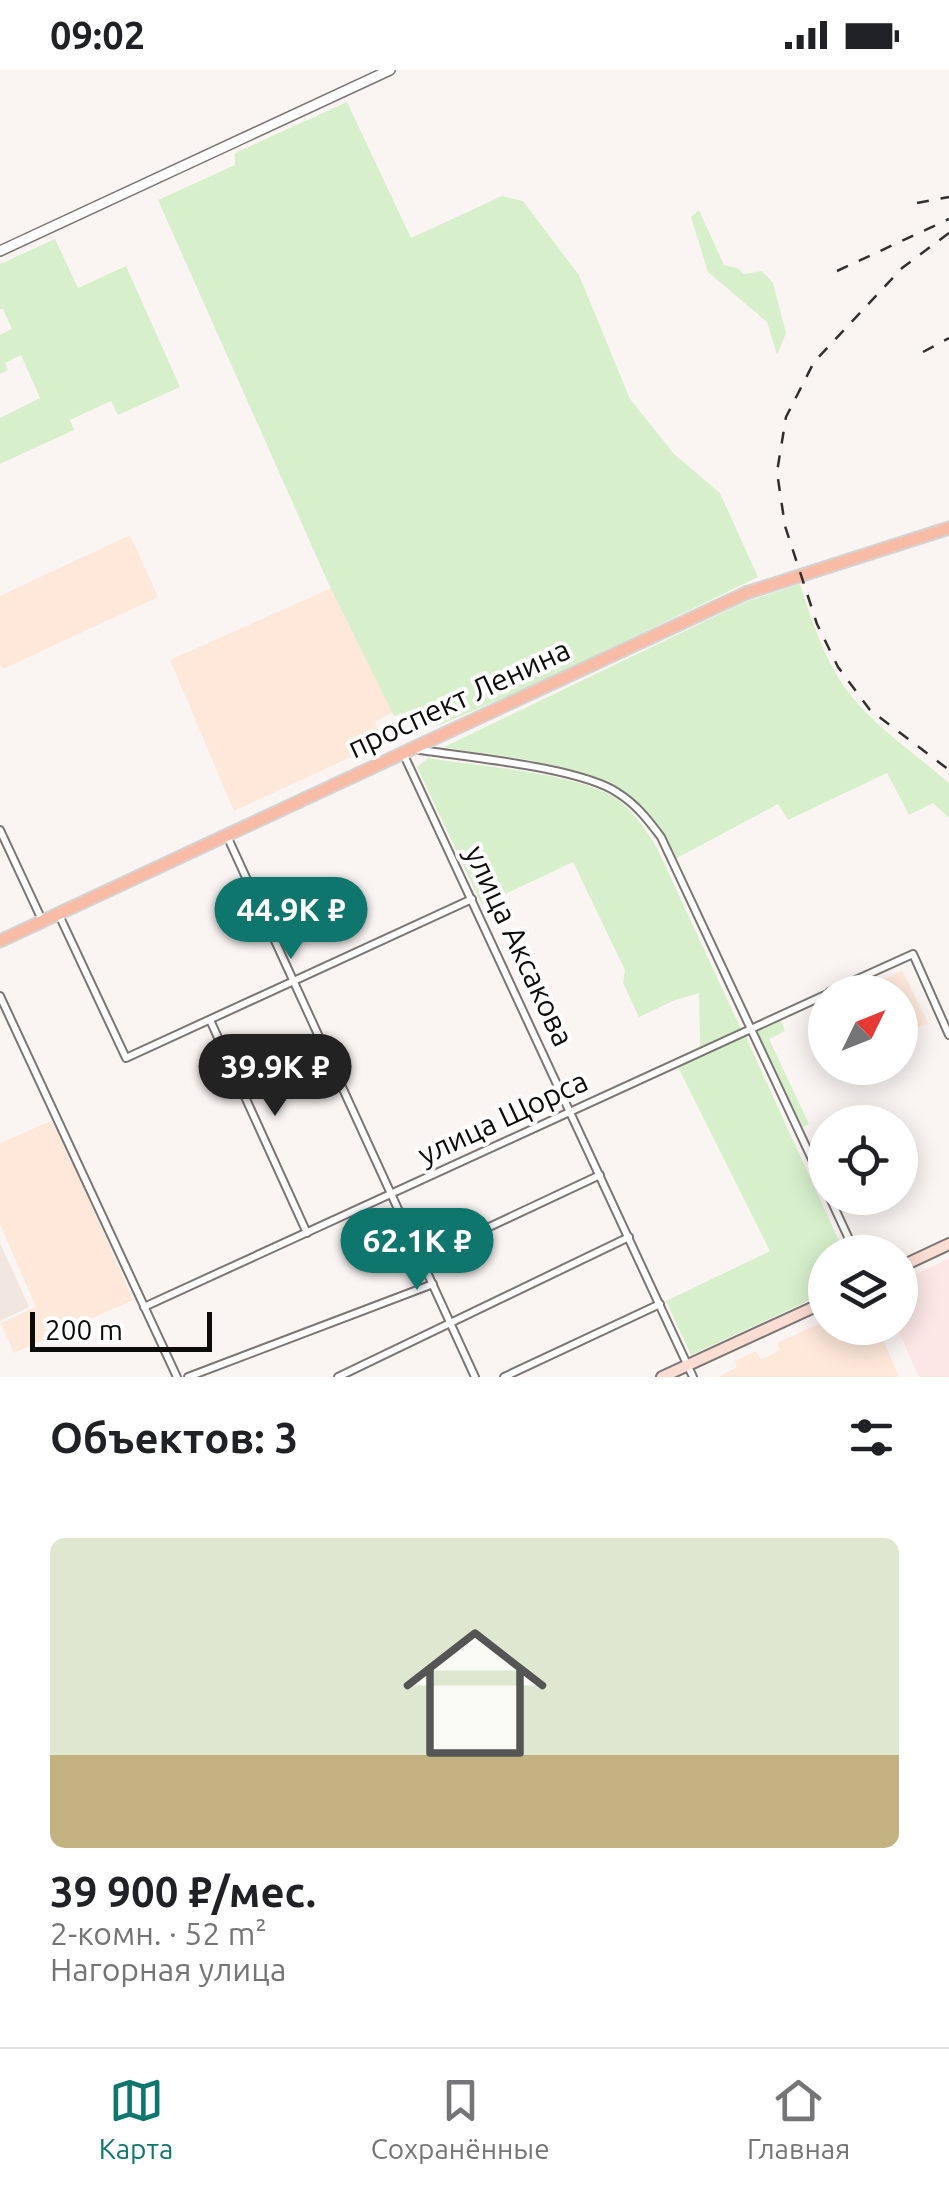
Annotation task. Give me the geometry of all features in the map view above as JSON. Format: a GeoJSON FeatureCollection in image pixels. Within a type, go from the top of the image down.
{"type":"FeatureCollection","features":[{"type":"Feature","properties":{"kind":"main road","name":"проспект Ленина"},"geometry":{"type":"LineString","coordinates":[[0,941],[746,593],[949,528]]}},
{"type":"Feature","properties":{"kind":"main road"},"geometry":{"type":"LineString","coordinates":[[918,1259],[949,1244]]}},
{"type":"Feature","properties":{"kind":"main road"},"geometry":{"type":"LineString","coordinates":[[662,1377],[808,1310]]}},
{"type":"Feature","properties":{"kind":"street"},"geometry":{"type":"LineString","coordinates":[[0,250],[390,70]]}},
{"type":"Feature","properties":{"kind":"street"},"geometry":{"type":"LineString","coordinates":[[408,751],[588,778],[617,791],[641,810],[661,838],[808,1150]]}},
{"type":"Feature","properties":{"kind":"street","name":"улица Аксакова"},"geometry":{"type":"LineString","coordinates":[[408,751],[472,899],[694,1377]]}},
{"type":"Feature","properties":{"kind":"street"},"geometry":{"type":"LineString","coordinates":[[0,830],[42,922]]}},
{"type":"Feature","properties":{"kind":"street"},"geometry":{"type":"LineString","coordinates":[[227,835],[474,1377]]}},
{"type":"Feature","properties":{"kind":"street"},"geometry":{"type":"LineString","coordinates":[[58,914],[126,1058],[472,899]]}},
{"type":"Feature","properties":{"kind":"street","name":"улица Щорса"},"geometry":{"type":"LineString","coordinates":[[868,975],[913,954],[949,1034]]}},
{"type":"Feature","properties":{"kind":"street"},"geometry":{"type":"LineString","coordinates":[[0,996],[177,1377]]}},
{"type":"Feature","properties":{"kind":"street","name":"улица Щорса"},"geometry":{"type":"LineString","coordinates":[[144,1307],[808,1003]]}},
{"type":"Feature","properties":{"kind":"street"},"geometry":{"type":"LineString","coordinates":[[210,1020],[306,1233]]}},
{"type":"Feature","properties":{"kind":"street"},"geometry":{"type":"LineString","coordinates":[[421,1260],[600,1175]]}},
{"type":"Feature","properties":{"kind":"street"},"geometry":{"type":"LineString","coordinates":[[338,1377],[629,1237]]}},
{"type":"Feature","properties":{"kind":"street"},"geometry":{"type":"LineString","coordinates":[[188,1377],[432,1284]]}},
{"type":"Feature","properties":{"kind":"street"},"geometry":{"type":"LineString","coordinates":[[504,1377],[660,1304]]}},
{"type":"Feature","properties":{"kind":"shaded area"},"geometry":{"type":"Polygon","coordinates":[[[130,535],[158,597],[3,669],[0,596],[130,535]]]}},
{"type":"Feature","properties":{"kind":"shaded area"},"geometry":{"type":"Polygon","coordinates":[[[336,586],[394,712],[375,722],[383,742],[234,811],[170,660],[336,586]]]}},
{"type":"Feature","properties":{"kind":"shaded area"},"geometry":{"type":"Polygon","coordinates":[[[918,1003],[928,1023],[918,1028],[918,1003]]]}},
{"type":"Feature","properties":{"kind":"shaded area"},"geometry":{"type":"Polygon","coordinates":[[[54,1120],[133,1300],[14,1353],[1,1323],[36,1307],[0,1224],[0,1143],[54,1120]]]}},
{"type":"Feature","properties":{"kind":"shaded area"},"geometry":{"type":"Polygon","coordinates":[[[0,1243],[29,1307],[0,1321],[0,1243]]]}},
{"type":"Feature","properties":{"kind":"shaded area"},"geometry":{"type":"Polygon","coordinates":[[[949,1259],[949,1377],[919,1377],[905,1345],[918,1345],[918,1273],[949,1259]]]}},
{"type":"Feature","properties":{"kind":"shaded area"},"geometry":{"type":"Polygon","coordinates":[[[808,1329],[808,1345],[885,1345],[899,1377],[718,1377],[737,1367],[735,1361],[756,1351],[761,1360],[780,1350],[777,1343],[808,1329]]]}},
{"type":"Feature","properties":{"kind":"green space"},"geometry":{"type":"Polygon","coordinates":[[[347,102],[411,238],[502,196],[523,201],[579,275],[630,399],[674,454],[720,493],[758,577],[539,683],[437,726],[418,708],[394,716],[331,589],[158,200],[235,165],[235,153],[347,102]]]}},
{"type":"Feature","properties":{"kind":"green space"},"geometry":{"type":"Polygon","coordinates":[[[699,210],[724,265],[744,274],[762,271],[773,283],[786,333],[777,355],[767,322],[708,272],[691,217],[699,210]]]}},
{"type":"Feature","properties":{"kind":"green space"},"geometry":{"type":"Polygon","coordinates":[[[55,239],[78,288],[126,266],[180,387],[118,415],[111,401],[70,420],[74,430],[0,464],[0,418],[40,398],[21,355],[5,363],[8,370],[0,374],[0,335],[12,329],[0,309],[0,264],[55,239]]]}},
{"type":"Feature","properties":{"kind":"green space"},"geometry":{"type":"Polygon","coordinates":[[[800,584],[814,627],[840,681],[884,729],[949,783],[949,818],[933,803],[909,815],[887,773],[788,820],[778,804],[675,859],[657,825],[638,804],[615,788],[560,767],[444,747],[745,602],[800,584]]]}},
{"type":"Feature","properties":{"kind":"green space"},"geometry":{"type":"Polygon","coordinates":[[[428,758],[555,777],[602,791],[624,805],[657,848],[741,1029],[700,1049],[699,993],[639,1017],[623,983],[625,970],[573,862],[482,905],[417,767],[428,758]]]}},
{"type":"Feature","properties":{"kind":"green space"},"geometry":{"type":"Polygon","coordinates":[[[781,1020],[785,1031],[769,1039],[808,1124],[801,1128],[756,1031],[781,1020]]]}},
{"type":"Feature","properties":{"kind":"green space"},"geometry":{"type":"Polygon","coordinates":[[[745,1035],[808,1173],[808,1215],[827,1215],[836,1235],[808,1235],[808,1301],[691,1355],[666,1301],[770,1251],[678,1067],[745,1035]]]}},
{"type":"Feature","properties":{"kind":"railway"},"geometry":{"type":"LineString","coordinates":[[917,203],[949,197]]}},
{"type":"Feature","properties":{"kind":"railway"},"geometry":{"type":"LineString","coordinates":[[837,271],[949,219]]}},
{"type":"Feature","properties":{"kind":"railway"},"geometry":{"type":"LineString","coordinates":[[949,233],[902,268],[814,362],[786,417],[777,472],[785,526],[817,624],[838,667],[870,710],[949,770]]}},
{"type":"Feature","properties":{"kind":"railway"},"geometry":{"type":"LineString","coordinates":[[923,352],[949,338]]}}]}
